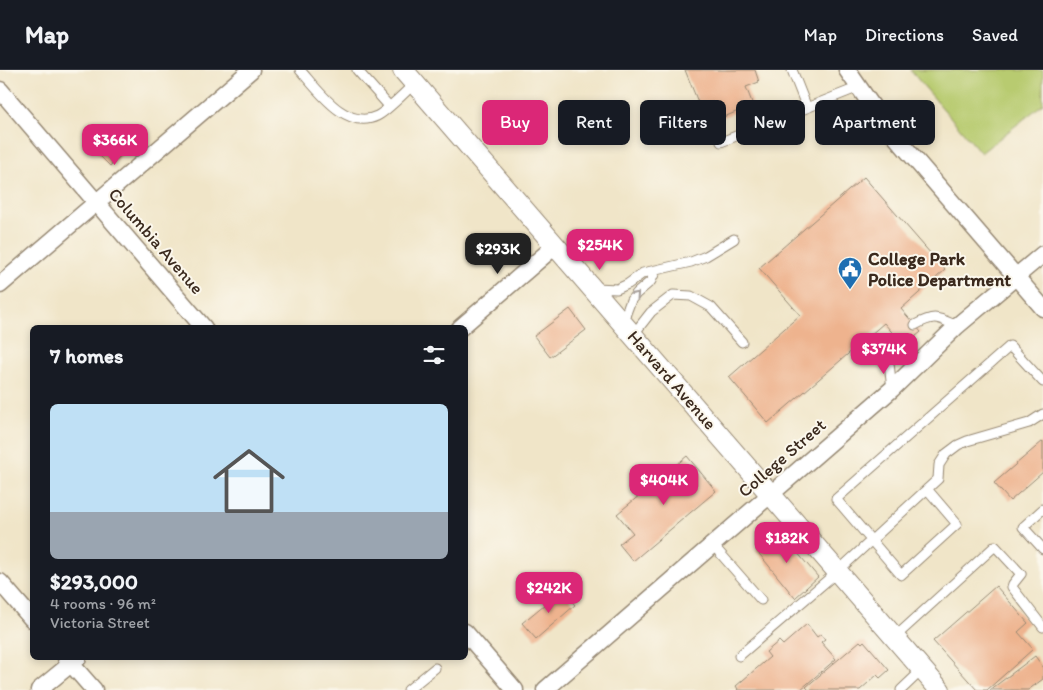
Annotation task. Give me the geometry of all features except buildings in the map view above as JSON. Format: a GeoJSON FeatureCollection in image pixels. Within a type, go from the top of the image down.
{"type":"FeatureCollection","features":[{"type":"Feature","properties":{"kind":"street"},"geometry":{"type":"LineString","coordinates":[[0,285],[252,70]]}},
{"type":"Feature","properties":{"kind":"street"},"geometry":{"type":"LineString","coordinates":[[847,70],[883,122],[1043,308]]}},
{"type":"Feature","properties":{"kind":"street","name":"Harvard Avenue"},"geometry":{"type":"LineString","coordinates":[[409,77],[940,690]]}},
{"type":"Feature","properties":{"kind":"street","name":"Columbia Avenue"},"geometry":{"type":"LineString","coordinates":[[0,90],[201,325]]}},
{"type":"Feature","properties":{"kind":"street"},"geometry":{"type":"LineString","coordinates":[[463,325],[555,246]]}},
{"type":"Feature","properties":{"kind":"street","name":"College Street"},"geometry":{"type":"LineString","coordinates":[[545,690],[892,389],[957,326],[1043,254]]}},
{"type":"Feature","properties":{"kind":"street"},"geometry":{"type":"LineString","coordinates":[[0,582],[30,617]]}},
{"type":"Feature","properties":{"kind":"street"},"geometry":{"type":"LineString","coordinates":[[468,635],[515,690]]}},
{"type":"Feature","properties":{"kind":"street"},"geometry":{"type":"LineString","coordinates":[[39,690],[70,660]]}},
{"type":"Feature","properties":{"kind":"street"},"geometry":{"type":"LineString","coordinates":[[72,660],[94,690]]}},
{"type":"Feature","properties":{"kind":"lane"},"geometry":{"type":"LineString","coordinates":[[300,70],[328,101],[346,116],[360,119],[377,116],[388,106],[409,77]]}},
{"type":"Feature","properties":{"kind":"lane"},"geometry":{"type":"LineString","coordinates":[[357,70],[388,106]]}},
{"type":"Feature","properties":{"kind":"lane"},"geometry":{"type":"LineString","coordinates":[[792,70],[807,108]]}},
{"type":"Feature","properties":{"kind":"lane"},"geometry":{"type":"LineString","coordinates":[[726,140],[859,87]]}},
{"type":"Feature","properties":{"kind":"lane"},"geometry":{"type":"LineString","coordinates":[[591,287],[617,289],[628,284],[643,273],[699,259],[734,239]]}},
{"type":"Feature","properties":{"kind":"lane"},"geometry":{"type":"LineString","coordinates":[[656,270],[651,281],[631,300],[625,316],[629,330],[673,295],[691,296],[711,307],[742,342]]}},
{"type":"Feature","properties":{"kind":"lane"},"geometry":{"type":"LineString","coordinates":[[914,325],[927,318],[938,317],[957,326]]}},
{"type":"Feature","properties":{"kind":"lane"},"geometry":{"type":"LineString","coordinates":[[892,389],[888,355],[898,339]]}},
{"type":"Feature","properties":{"kind":"lane"},"geometry":{"type":"LineString","coordinates":[[927,489],[957,524],[901,574],[836,499],[1010,346],[1043,382]]}},
{"type":"Feature","properties":{"kind":"lane"},"geometry":{"type":"LineString","coordinates":[[739,656],[837,572],[938,479],[939,465],[946,454],[967,441],[1029,423],[1043,414]]}},
{"type":"Feature","properties":{"kind":"lane"},"geometry":{"type":"LineString","coordinates":[[1043,509],[1023,526],[1043,549]]}},
{"type":"Feature","properties":{"kind":"lane"},"geometry":{"type":"LineString","coordinates":[[713,545],[761,600]]}},
{"type":"Feature","properties":{"kind":"lane"},"geometry":{"type":"LineString","coordinates":[[894,637],[996,546],[1021,574],[1012,587],[1043,626]]}},
{"type":"Feature","properties":{"kind":"lane"},"geometry":{"type":"LineString","coordinates":[[408,690],[435,668]]}},
{"type":"Feature","properties":{"kind":"lane"},"geometry":{"type":"LineString","coordinates":[[901,690],[922,670]]}},
{"type":"Feature","properties":{"kind":"green space"},"geometry":{"type":"Polygon","coordinates":[[[910,70],[1043,70],[1043,104],[981,153],[910,70]]]}},
{"type":"Feature","properties":{"kind":"place","name":"College Park Police Department"},"geometry":{"type":"Point","coordinates":[850,290]}}]}
